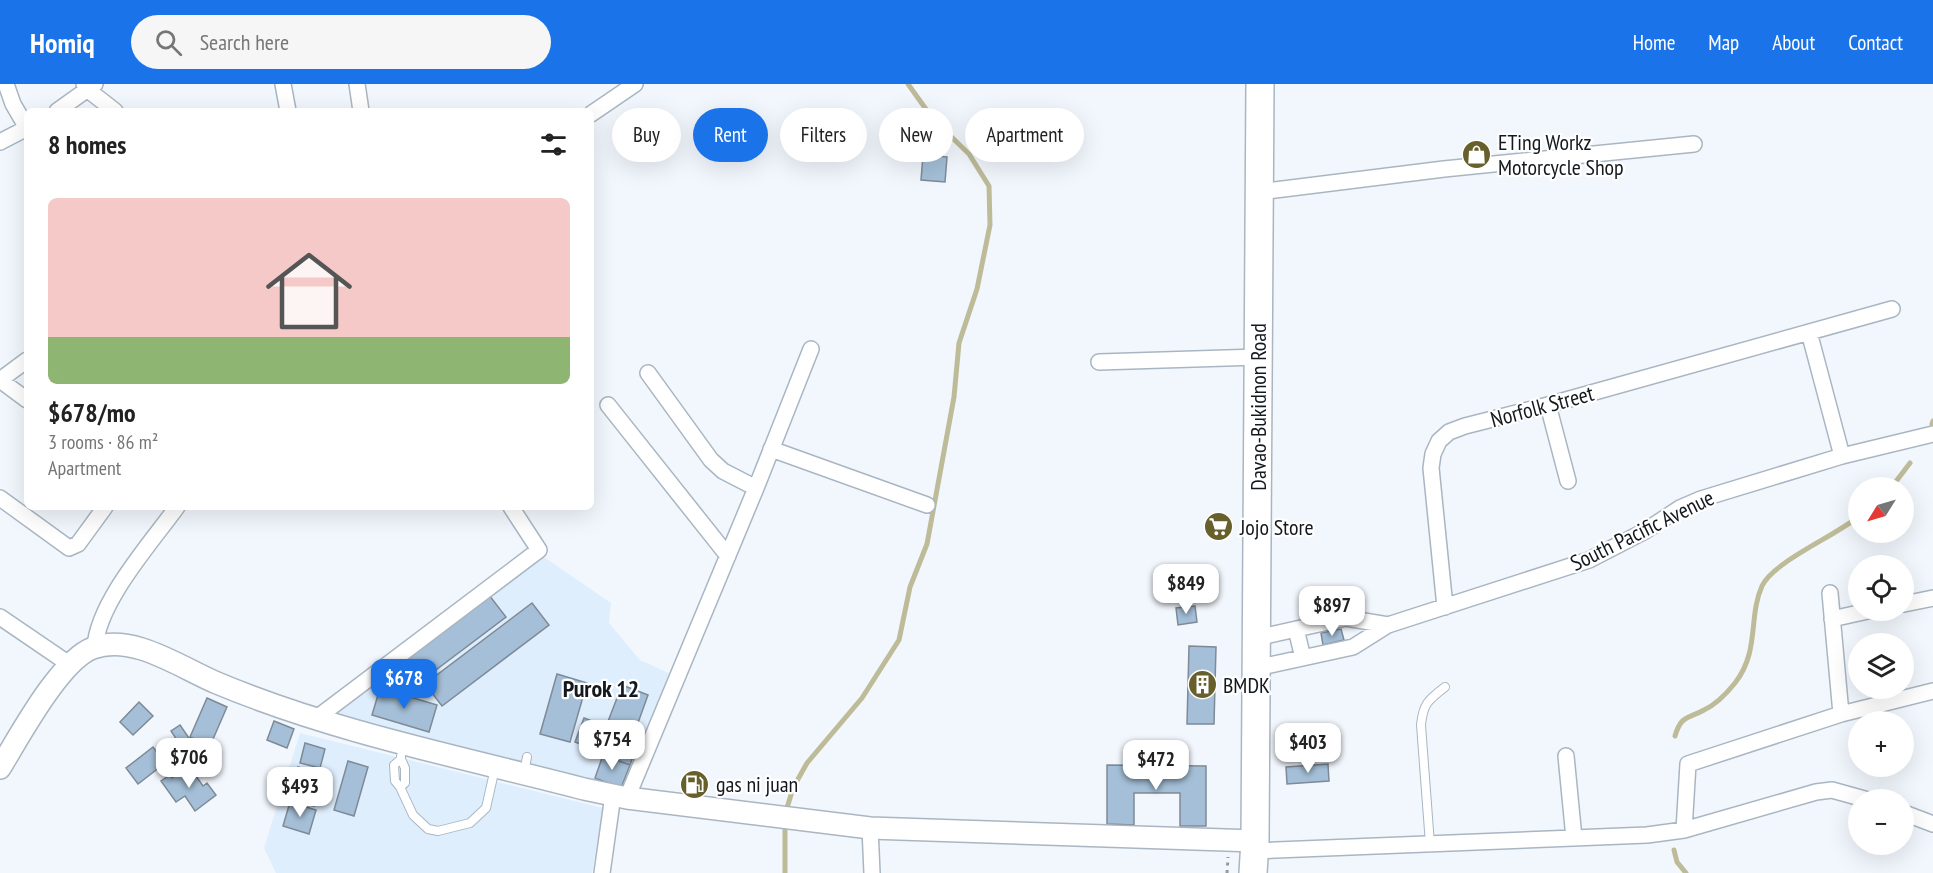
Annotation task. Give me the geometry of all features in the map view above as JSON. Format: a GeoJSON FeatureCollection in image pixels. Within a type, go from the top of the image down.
{"type":"FeatureCollection","features":[{"type":"Feature","properties":{"kind":"highway","name":"Davao-Bukidnon Road"},"geometry":{"type":"LineString","coordinates":[[1254,855],[1260,84]]}},
{"type":"Feature","properties":{"kind":"street"},"geometry":{"type":"LineString","coordinates":[[6,84],[13,104],[24,123]]}},
{"type":"Feature","properties":{"kind":"street"},"geometry":{"type":"LineString","coordinates":[[284,84],[288,108]]}},
{"type":"Feature","properties":{"kind":"street"},"geometry":{"type":"LineString","coordinates":[[357,84],[361,108]]}},
{"type":"Feature","properties":{"kind":"street"},"geometry":{"type":"LineString","coordinates":[[594,112],[635,84]]}},
{"type":"Feature","properties":{"kind":"street"},"geometry":{"type":"LineString","coordinates":[[61,108],[89,86],[112,108]]}},
{"type":"Feature","properties":{"kind":"street"},"geometry":{"type":"LineString","coordinates":[[0,142],[24,130]]}},
{"type":"Feature","properties":{"kind":"street"},"geometry":{"type":"LineString","coordinates":[[1259,192],[1444,169],[1694,144]]}},
{"type":"Feature","properties":{"kind":"street","name":"Norfolk Street"},"geometry":{"type":"LineString","coordinates":[[1445,607],[1431,468],[1433,453],[1439,441],[1449,432],[1892,309]]}},
{"type":"Feature","properties":{"kind":"street"},"geometry":{"type":"LineString","coordinates":[[1809,332],[1842,456]]}},
{"type":"Feature","properties":{"kind":"street"},"geometry":{"type":"LineString","coordinates":[[602,873],[620,797],[728,556],[811,349]]}},
{"type":"Feature","properties":{"kind":"street"},"geometry":{"type":"LineString","coordinates":[[1099,362],[1258,357]]}},
{"type":"Feature","properties":{"kind":"street"},"geometry":{"type":"LineString","coordinates":[[24,362],[0,380],[24,398]]}},
{"type":"Feature","properties":{"kind":"street"},"geometry":{"type":"LineString","coordinates":[[648,373],[711,460],[723,471],[756,488]]}},
{"type":"Feature","properties":{"kind":"street"},"geometry":{"type":"LineString","coordinates":[[608,405],[728,556]]}},
{"type":"Feature","properties":{"kind":"street"},"geometry":{"type":"LineString","coordinates":[[1548,405],[1568,481]]}},
{"type":"Feature","properties":{"kind":"street","name":"South Pacific Avenue"},"geometry":{"type":"LineString","coordinates":[[1256,668],[1353,647],[1388,626],[1589,560],[1645,531],[1680,508],[1701,499],[1842,456],[1933,434]]}},
{"type":"Feature","properties":{"kind":"street"},"geometry":{"type":"LineString","coordinates":[[771,449],[927,505]]}},
{"type":"Feature","properties":{"kind":"street"},"geometry":{"type":"LineString","coordinates":[[0,498],[69,548],[78,544],[103,510]]}},
{"type":"Feature","properties":{"kind":"street"},"geometry":{"type":"LineString","coordinates":[[95,647],[98,626],[103,614],[131,570],[175,510]]}},
{"type":"Feature","properties":{"kind":"street"},"geometry":{"type":"LineString","coordinates":[[314,720],[539,550],[513,510]]}},
{"type":"Feature","properties":{"kind":"street"},"geometry":{"type":"LineString","coordinates":[[1830,592],[1840,714]]}},
{"type":"Feature","properties":{"kind":"street"},"geometry":{"type":"LineString","coordinates":[[1914,602],[1933,598]]}},
{"type":"Feature","properties":{"kind":"street"},"geometry":{"type":"LineString","coordinates":[[1832,619],[1848,615]]}},
{"type":"Feature","properties":{"kind":"street"},"geometry":{"type":"LineString","coordinates":[[0,617],[69,664]]}},
{"type":"Feature","properties":{"kind":"street","name":"South Pacific Avenue"},"geometry":{"type":"LineString","coordinates":[[1256,638],[1346,618],[1388,626]]}},
{"type":"Feature","properties":{"kind":"street"},"geometry":{"type":"LineString","coordinates":[[1296,629],[1303,658]]}},
{"type":"Feature","properties":{"kind":"street"},"geometry":{"type":"LineString","coordinates":[[0,768],[69,664],[95,647],[129,645],[146,650],[215,682],[402,751],[495,766],[525,765],[620,797],[870,828],[1254,855],[1430,844],[1647,835],[1684,830],[1816,792],[1832,790],[1848,794]]}},
{"type":"Feature","properties":{"kind":"street"},"geometry":{"type":"LineString","coordinates":[[1684,830],[1688,764],[1840,714],[1933,691]]}},
{"type":"Feature","properties":{"kind":"street"},"geometry":{"type":"LineString","coordinates":[[1566,756],[1574,838]]}},
{"type":"Feature","properties":{"kind":"street"},"geometry":{"type":"LineString","coordinates":[[1914,817],[1933,824]]}},
{"type":"Feature","properties":{"kind":"street"},"geometry":{"type":"LineString","coordinates":[[870,828],[872,873]]}},
{"type":"Feature","properties":{"kind":"lane"},"geometry":{"type":"LineString","coordinates":[[1430,844],[1421,725],[1422,711],[1427,701],[1445,687]]}},
{"type":"Feature","properties":{"kind":"lane"},"geometry":{"type":"LineString","coordinates":[[402,751],[405,783],[400,787],[409,808],[419,822],[428,829],[438,831],[470,823],[486,808],[495,766]]}},
{"type":"Feature","properties":{"kind":"shaded area"},"geometry":{"type":"Polygon","coordinates":[[[541,555],[611,603],[609,623],[640,660],[669,673],[623,790],[332,713],[541,555]]]}},
{"type":"Feature","properties":{"kind":"shaded area"},"geometry":{"type":"Polygon","coordinates":[[[300,733],[603,808],[592,873],[276,873],[264,848],[300,733]]]}},
{"type":"Feature","properties":{"kind":"building"},"geometry":{"type":"Polygon","coordinates":[[[922,162],[947,162],[945,182],[921,180],[922,162]]]}},
{"type":"Feature","properties":{"kind":"building"},"geometry":{"type":"Polygon","coordinates":[[[489,595],[506,617],[404,694],[390,676],[398,670],[396,667],[489,595]]]}},
{"type":"Feature","properties":{"kind":"building"},"geometry":{"type":"Polygon","coordinates":[[[532,603],[549,625],[442,706],[425,684],[532,603]]]}},
{"type":"Feature","properties":{"kind":"building"},"geometry":{"type":"Polygon","coordinates":[[[1195,606],[1197,622],[1178,625],[1176,608],[1195,606]]]}},
{"type":"Feature","properties":{"kind":"building"},"geometry":{"type":"Polygon","coordinates":[[[1341,629],[1344,640],[1323,645],[1321,633],[1341,629]]]}},
{"type":"Feature","properties":{"kind":"building","name":"BMDK"},"geometry":{"type":"Polygon","coordinates":[[[1189,646],[1216,647],[1214,724],[1187,724],[1189,646]]]}},
{"type":"Feature","properties":{"kind":"building"},"geometry":{"type":"Polygon","coordinates":[[[557,674],[587,683],[570,742],[540,734],[557,674]]]}},
{"type":"Feature","properties":{"kind":"building"},"geometry":{"type":"Polygon","coordinates":[[[622,685],[648,695],[634,734],[607,724],[622,685]]]}},
{"type":"Feature","properties":{"kind":"building"},"geometry":{"type":"Polygon","coordinates":[[[380,688],[437,705],[429,732],[372,715],[380,688]]]}},
{"type":"Feature","properties":{"kind":"building"},"geometry":{"type":"Polygon","coordinates":[[[207,698],[227,707],[210,746],[190,737],[207,698]]]}},
{"type":"Feature","properties":{"kind":"building"},"geometry":{"type":"Polygon","coordinates":[[[139,702],[153,716],[133,735],[120,722],[139,702]]]}},
{"type":"Feature","properties":{"kind":"building"},"geometry":{"type":"Polygon","coordinates":[[[584,718],[621,732],[612,756],[575,742],[584,718]]]}},
{"type":"Feature","properties":{"kind":"building"},"geometry":{"type":"Polygon","coordinates":[[[274,721],[294,729],[287,748],[267,740],[274,721]]]}},
{"type":"Feature","properties":{"kind":"building"},"geometry":{"type":"Polygon","coordinates":[[[180,725],[193,744],[184,751],[171,731],[180,725]]]}},
{"type":"Feature","properties":{"kind":"building"},"geometry":{"type":"Polygon","coordinates":[[[623,734],[639,740],[630,765],[613,759],[623,734]]]}},
{"type":"Feature","properties":{"kind":"building"},"geometry":{"type":"Polygon","coordinates":[[[305,743],[325,749],[320,768],[300,763],[305,743]]]}},
{"type":"Feature","properties":{"kind":"building"},"geometry":{"type":"Polygon","coordinates":[[[153,747],[165,763],[138,784],[126,768],[153,747]]]}},
{"type":"Feature","properties":{"kind":"building"},"geometry":{"type":"Polygon","coordinates":[[[603,755],[630,765],[621,788],[595,778],[603,755]]]}},
{"type":"Feature","properties":{"kind":"building"},"geometry":{"type":"Polygon","coordinates":[[[348,761],[368,767],[354,816],[334,810],[348,761]]]}},
{"type":"Feature","properties":{"kind":"building"},"geometry":{"type":"Polygon","coordinates":[[[1328,764],[1329,781],[1287,784],[1286,767],[1328,764]]]}},
{"type":"Feature","properties":{"kind":"building"},"geometry":{"type":"Polygon","coordinates":[[[1107,765],[1206,766],[1206,826],[1180,826],[1180,793],[1134,793],[1134,825],[1107,824],[1107,765]]]}},
{"type":"Feature","properties":{"kind":"building"},"geometry":{"type":"Polygon","coordinates":[[[189,766],[203,786],[207,783],[216,795],[195,811],[185,796],[176,802],[161,781],[170,775],[172,778],[189,766]]]}},
{"type":"Feature","properties":{"kind":"building"},"geometry":{"type":"Polygon","coordinates":[[[298,767],[322,774],[314,806],[289,799],[298,767]]]}},
{"type":"Feature","properties":{"kind":"building"},"geometry":{"type":"Polygon","coordinates":[[[290,802],[316,810],[309,834],[283,826],[290,802]]]}},
{"type":"Feature","properties":{"kind":"waterway"},"geometry":{"type":"LineString","coordinates":[[787,808],[793,788],[807,763],[862,698],[899,640],[910,587],[927,544],[954,397],[959,343],[977,289],[990,225],[989,186],[969,154],[933,119],[908,84]]}},
{"type":"Feature","properties":{"kind":"waterway"},"geometry":{"type":"LineString","coordinates":[[1899,477],[1910,463]]}},
{"type":"Feature","properties":{"kind":"waterway"},"geometry":{"type":"LineString","coordinates":[[1675,736],[1683,721],[1709,708],[1732,687],[1743,671],[1751,646],[1758,598],[1768,577],[1791,559],[1848,524]]}},
{"type":"Feature","properties":{"kind":"waterway"},"geometry":{"type":"LineString","coordinates":[[785,828],[785,873]]}},
{"type":"Feature","properties":{"kind":"waterway"},"geometry":{"type":"LineString","coordinates":[[1674,850],[1677,862],[1686,873]]}},
{"type":"Feature","properties":{"kind":"place","name":"ETing Workz Motorcycle Shop"},"geometry":{"type":"Point","coordinates":[1477,155]}},
{"type":"Feature","properties":{"kind":"place","name":"Jojo Store"},"geometry":{"type":"Point","coordinates":[1219,527]}},
{"type":"Feature","properties":{"kind":"place","name":"BMDK"},"geometry":{"type":"Point","coordinates":[1202,685]}},
{"type":"Feature","properties":{"kind":"place","name":"gas ni juan"},"geometry":{"type":"Point","coordinates":[695,784]}},
{"type":"Feature","properties":{"kind":"district","name":"Purok 12"},"geometry":{"type":"Point","coordinates":[601,689]}}]}
